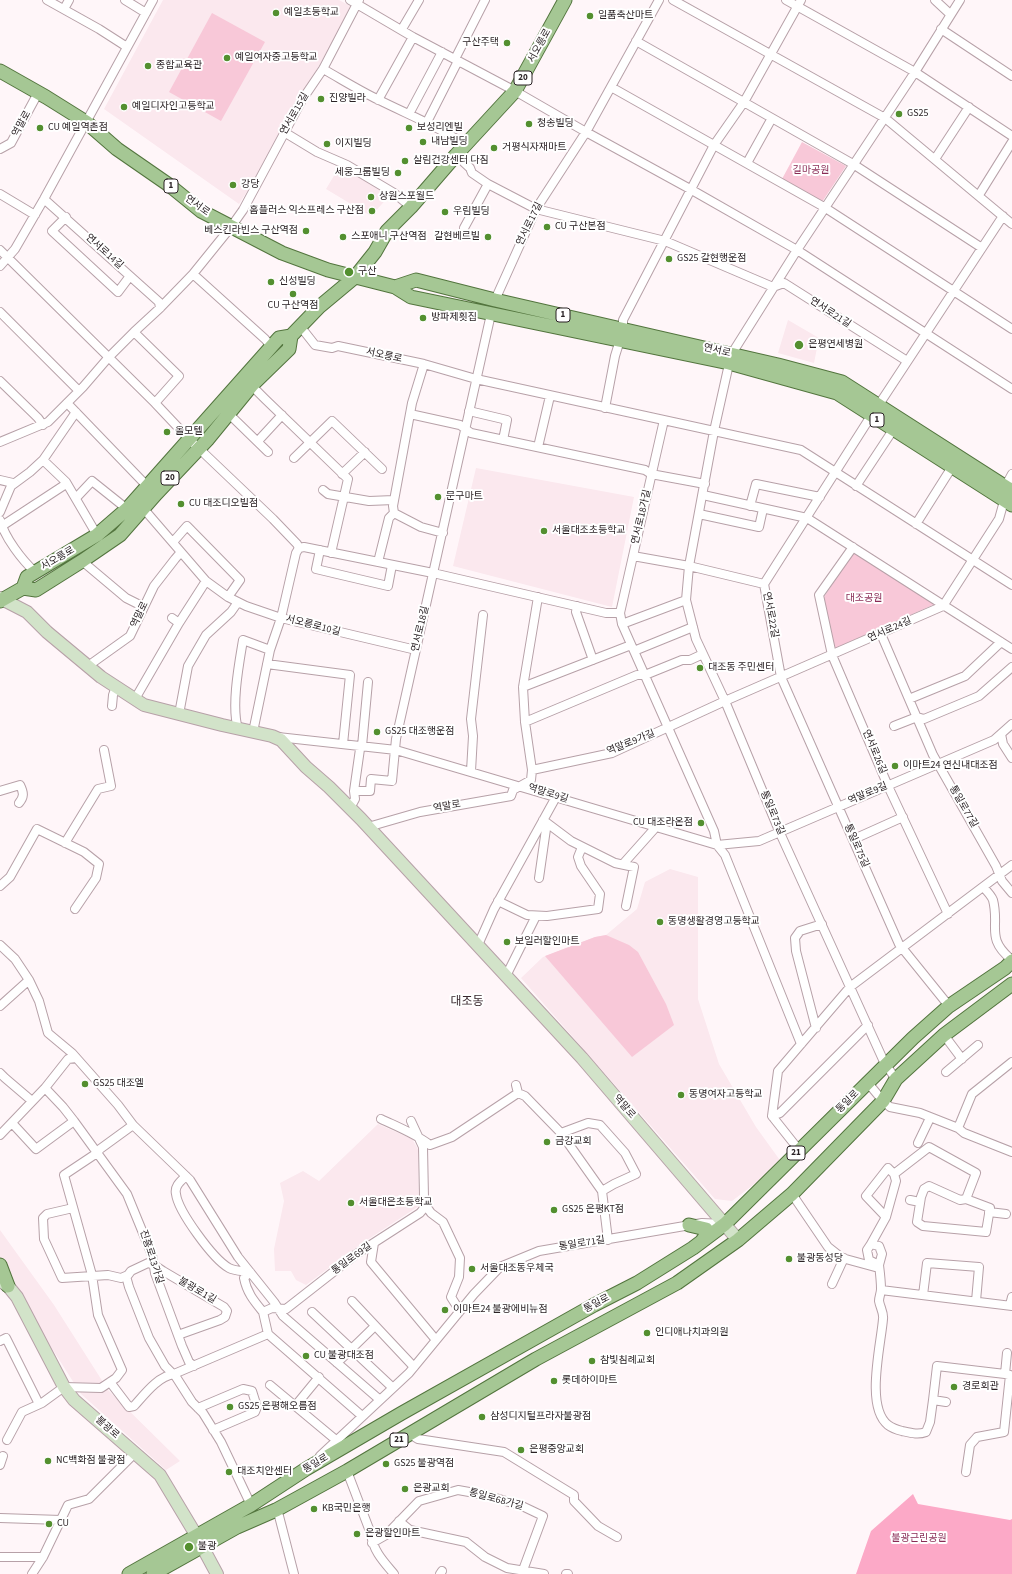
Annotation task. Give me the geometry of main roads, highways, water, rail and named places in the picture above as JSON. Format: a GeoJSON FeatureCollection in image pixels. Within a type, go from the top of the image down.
{"type":"FeatureCollection","features":[{"type":"Feature","properties":{"kind":"main road","name":"서오릉로"},"geometry":{"type":"LineString","coordinates":[[23,588],[27,578],[97,535],[127,509],[279,338],[295,331],[319,307],[355,277],[375,252],[387,231],[411,207],[456,155],[515,91],[565,0]]}},
{"type":"Feature","properties":{"kind":"main road","name":"연서로"},"geometry":{"type":"LineString","coordinates":[[0,71],[86,122],[116,150],[169,185],[201,211],[282,253],[328,270],[395,287],[411,298],[492,314],[622,334]]}},
{"type":"Feature","properties":{"kind":"main road","name":"연서로"},"geometry":{"type":"LineString","coordinates":[[395,287],[416,280],[622,334],[730,359],[837,393],[874,411],[1008,496]]}},
{"type":"Feature","properties":{"kind":"main road","name":"서오릉로"},"geometry":{"type":"LineString","coordinates":[[1,600],[23,588],[36,590],[82,562],[120,535],[229,414],[253,384],[289,349],[295,331]]}},
{"type":"Feature","properties":{"kind":"main road","name":"연서로"},"geometry":{"type":"LineString","coordinates":[[874,411],[893,430],[952,467],[1008,496]]}},
{"type":"Feature","properties":{"kind":"main road","name":"통일로"},"geometry":{"type":"LineString","coordinates":[[129,1574],[251,1505],[306,1469],[460,1380],[637,1283],[702,1241],[725,1224],[912,1038],[949,1006],[1006,968],[1012,961]]}},
{"type":"Feature","properties":{"kind":"main road","name":"통일로"},"geometry":{"type":"LineString","coordinates":[[153,1574],[237,1527],[276,1510],[347,1471],[536,1359],[677,1283],[738,1240],[792,1194],[883,1101],[896,1079],[944,1035],[1012,984]]}},
{"type":"Feature","properties":{"kind":"main road"},"geometry":{"type":"LineString","coordinates":[[689,1225],[706,1229],[706,1235],[702,1241]]}},
{"type":"Feature","properties":{"kind":"main road"},"geometry":{"type":"LineString","coordinates":[[0,1265],[4,1283]]}},
{"type":"Feature","properties":{"kind":"place","name":"예일초등학교"},"geometry":{"type":"Point","coordinates":[276,13]}},
{"type":"Feature","properties":{"kind":"place","name":"일품축산마트"},"geometry":{"type":"Point","coordinates":[590,16]}},
{"type":"Feature","properties":{"kind":"place","name":"구산주택"},"geometry":{"type":"Point","coordinates":[507,43]}},
{"type":"Feature","properties":{"kind":"place","name":"예일여자중고등학교"},"geometry":{"type":"Point","coordinates":[227,58]}},
{"type":"Feature","properties":{"kind":"place","name":"종합교육관"},"geometry":{"type":"Point","coordinates":[148,66]}},
{"type":"Feature","properties":{"kind":"place","name":"진양빌라"},"geometry":{"type":"Point","coordinates":[321,99]}},
{"type":"Feature","properties":{"kind":"place","name":"예일디자인고등학교"},"geometry":{"type":"Point","coordinates":[124,107]}},
{"type":"Feature","properties":{"kind":"place","name":"GS25"},"geometry":{"type":"Point","coordinates":[899,114]}},
{"type":"Feature","properties":{"kind":"place","name":"청송빌딩"},"geometry":{"type":"Point","coordinates":[529,124]}},
{"type":"Feature","properties":{"kind":"place","name":"CU 예일역촌점"},"geometry":{"type":"Point","coordinates":[40,128]}},
{"type":"Feature","properties":{"kind":"place","name":"보성리엔빌"},"geometry":{"type":"Point","coordinates":[409,128]}},
{"type":"Feature","properties":{"kind":"place","name":"내남빌딩"},"geometry":{"type":"Point","coordinates":[423,142]}},
{"type":"Feature","properties":{"kind":"place","name":"이지빌딩"},"geometry":{"type":"Point","coordinates":[327,144]}},
{"type":"Feature","properties":{"kind":"place","name":"거평식자재마트"},"geometry":{"type":"Point","coordinates":[494,148]}},
{"type":"Feature","properties":{"kind":"place","name":"살림건강센터 다짐"},"geometry":{"type":"Point","coordinates":[405,161]}},
{"type":"Feature","properties":{"kind":"place","name":"세웅그룹빌딩"},"geometry":{"type":"Point","coordinates":[398,173]}},
{"type":"Feature","properties":{"kind":"place","name":"강당"},"geometry":{"type":"Point","coordinates":[233,185]}},
{"type":"Feature","properties":{"kind":"place","name":"상원스포월드"},"geometry":{"type":"Point","coordinates":[371,197]}},
{"type":"Feature","properties":{"kind":"place","name":"홈플러스 익스프레스 구산점"},"geometry":{"type":"Point","coordinates":[372,211]}},
{"type":"Feature","properties":{"kind":"place","name":"우림빌딩"},"geometry":{"type":"Point","coordinates":[445,212]}},
{"type":"Feature","properties":{"kind":"place","name":"CU 구산본점"},"geometry":{"type":"Point","coordinates":[547,227]}},
{"type":"Feature","properties":{"kind":"place","name":"베스킨라빈스 구산역점"},"geometry":{"type":"Point","coordinates":[306,231]}},
{"type":"Feature","properties":{"kind":"place","name":"스포애니 구산역점"},"geometry":{"type":"Point","coordinates":[343,237]}},
{"type":"Feature","properties":{"kind":"place","name":"갈현베르빌"},"geometry":{"type":"Point","coordinates":[488,237]}},
{"type":"Feature","properties":{"kind":"place","name":"GS25 갈현행운점"},"geometry":{"type":"Point","coordinates":[669,259]}},
{"type":"Feature","properties":{"kind":"place","name":"구산"},"geometry":{"type":"Point","coordinates":[349,272]}},
{"type":"Feature","properties":{"kind":"place","name":"신성빌딩"},"geometry":{"type":"Point","coordinates":[271,282]}},
{"type":"Feature","properties":{"kind":"place","name":"CU 구산역점"},"geometry":{"type":"Point","coordinates":[293,294]}},
{"type":"Feature","properties":{"kind":"place","name":"방파제횟집"},"geometry":{"type":"Point","coordinates":[423,318]}},
{"type":"Feature","properties":{"kind":"place","name":"은평연세병원"},"geometry":{"type":"Point","coordinates":[799,345]}},
{"type":"Feature","properties":{"kind":"place","name":"올모텔"},"geometry":{"type":"Point","coordinates":[167,432]}},
{"type":"Feature","properties":{"kind":"place","name":"문구마트"},"geometry":{"type":"Point","coordinates":[438,497]}},
{"type":"Feature","properties":{"kind":"place","name":"CU 대조디오빌점"},"geometry":{"type":"Point","coordinates":[181,504]}},
{"type":"Feature","properties":{"kind":"place","name":"서울대조초등학교"},"geometry":{"type":"Point","coordinates":[544,531]}},
{"type":"Feature","properties":{"kind":"place","name":"대조동 주민센터"},"geometry":{"type":"Point","coordinates":[700,668]}},
{"type":"Feature","properties":{"kind":"place","name":"GS25 대조행운점"},"geometry":{"type":"Point","coordinates":[377,732]}},
{"type":"Feature","properties":{"kind":"place","name":"이마트24 연신내대조점"},"geometry":{"type":"Point","coordinates":[895,766]}},
{"type":"Feature","properties":{"kind":"place","name":"CU 대조라온점"},"geometry":{"type":"Point","coordinates":[701,823]}},
{"type":"Feature","properties":{"kind":"place","name":"동명생활경영고등학교"},"geometry":{"type":"Point","coordinates":[660,922]}},
{"type":"Feature","properties":{"kind":"place","name":"보일러할인마트"},"geometry":{"type":"Point","coordinates":[507,942]}},
{"type":"Feature","properties":{"kind":"place","name":"GS25 대조엘"},"geometry":{"type":"Point","coordinates":[85,1084]}},
{"type":"Feature","properties":{"kind":"place","name":"동명여자고등학교"},"geometry":{"type":"Point","coordinates":[681,1095]}},
{"type":"Feature","properties":{"kind":"place","name":"금강교회"},"geometry":{"type":"Point","coordinates":[547,1142]}},
{"type":"Feature","properties":{"kind":"place","name":"서울대은초등학교"},"geometry":{"type":"Point","coordinates":[351,1203]}},
{"type":"Feature","properties":{"kind":"place","name":"GS25 은평KT점"},"geometry":{"type":"Point","coordinates":[554,1210]}},
{"type":"Feature","properties":{"kind":"place","name":"불광동성당"},"geometry":{"type":"Point","coordinates":[789,1259]}},
{"type":"Feature","properties":{"kind":"place","name":"서울대조동우체국"},"geometry":{"type":"Point","coordinates":[472,1269]}},
{"type":"Feature","properties":{"kind":"place","name":"이마트24 불광에비뉴점"},"geometry":{"type":"Point","coordinates":[445,1310]}},
{"type":"Feature","properties":{"kind":"place","name":"인디애나치과의원"},"geometry":{"type":"Point","coordinates":[647,1333]}},
{"type":"Feature","properties":{"kind":"place","name":"CU 불광대조점"},"geometry":{"type":"Point","coordinates":[306,1356]}},
{"type":"Feature","properties":{"kind":"place","name":"참빛침례교회"},"geometry":{"type":"Point","coordinates":[592,1361]}},
{"type":"Feature","properties":{"kind":"place","name":"롯데하이마트"},"geometry":{"type":"Point","coordinates":[554,1381]}},
{"type":"Feature","properties":{"kind":"place","name":"경로회관"},"geometry":{"type":"Point","coordinates":[954,1387]}},
{"type":"Feature","properties":{"kind":"place","name":"GS25 은평해오름점"},"geometry":{"type":"Point","coordinates":[230,1407]}},
{"type":"Feature","properties":{"kind":"place","name":"삼성디지털프라자불광점"},"geometry":{"type":"Point","coordinates":[482,1417]}},
{"type":"Feature","properties":{"kind":"place","name":"은평중앙교회"},"geometry":{"type":"Point","coordinates":[521,1450]}},
{"type":"Feature","properties":{"kind":"place","name":"NC백화점 불광점"},"geometry":{"type":"Point","coordinates":[48,1461]}},
{"type":"Feature","properties":{"kind":"place","name":"GS25 불광역점"},"geometry":{"type":"Point","coordinates":[386,1464]}},
{"type":"Feature","properties":{"kind":"place","name":"대조치안센터"},"geometry":{"type":"Point","coordinates":[229,1472]}},
{"type":"Feature","properties":{"kind":"place","name":"은광교회"},"geometry":{"type":"Point","coordinates":[405,1489]}},
{"type":"Feature","properties":{"kind":"place","name":"KB국민은행"},"geometry":{"type":"Point","coordinates":[314,1509]}},
{"type":"Feature","properties":{"kind":"place","name":"CU"},"geometry":{"type":"Point","coordinates":[49,1524]}},
{"type":"Feature","properties":{"kind":"place","name":"은광할인마트"},"geometry":{"type":"Point","coordinates":[357,1534]}},
{"type":"Feature","properties":{"kind":"place","name":"불광"},"geometry":{"type":"Point","coordinates":[189,1547]}},
{"type":"Feature","properties":{"kind":"district","name":"대조동"},"geometry":{"type":"Point","coordinates":[467,1002]}},
{"type":"Feature","properties":{"kind":"park label","name":"길마공원"},"geometry":{"type":"Point","coordinates":[811,171]}},
{"type":"Feature","properties":{"kind":"park label","name":"대조공원"},"geometry":{"type":"Point","coordinates":[864,599]}},
{"type":"Feature","properties":{"kind":"park label","name":"불광근린공원"},"geometry":{"type":"Point","coordinates":[919,1539]}}]}
